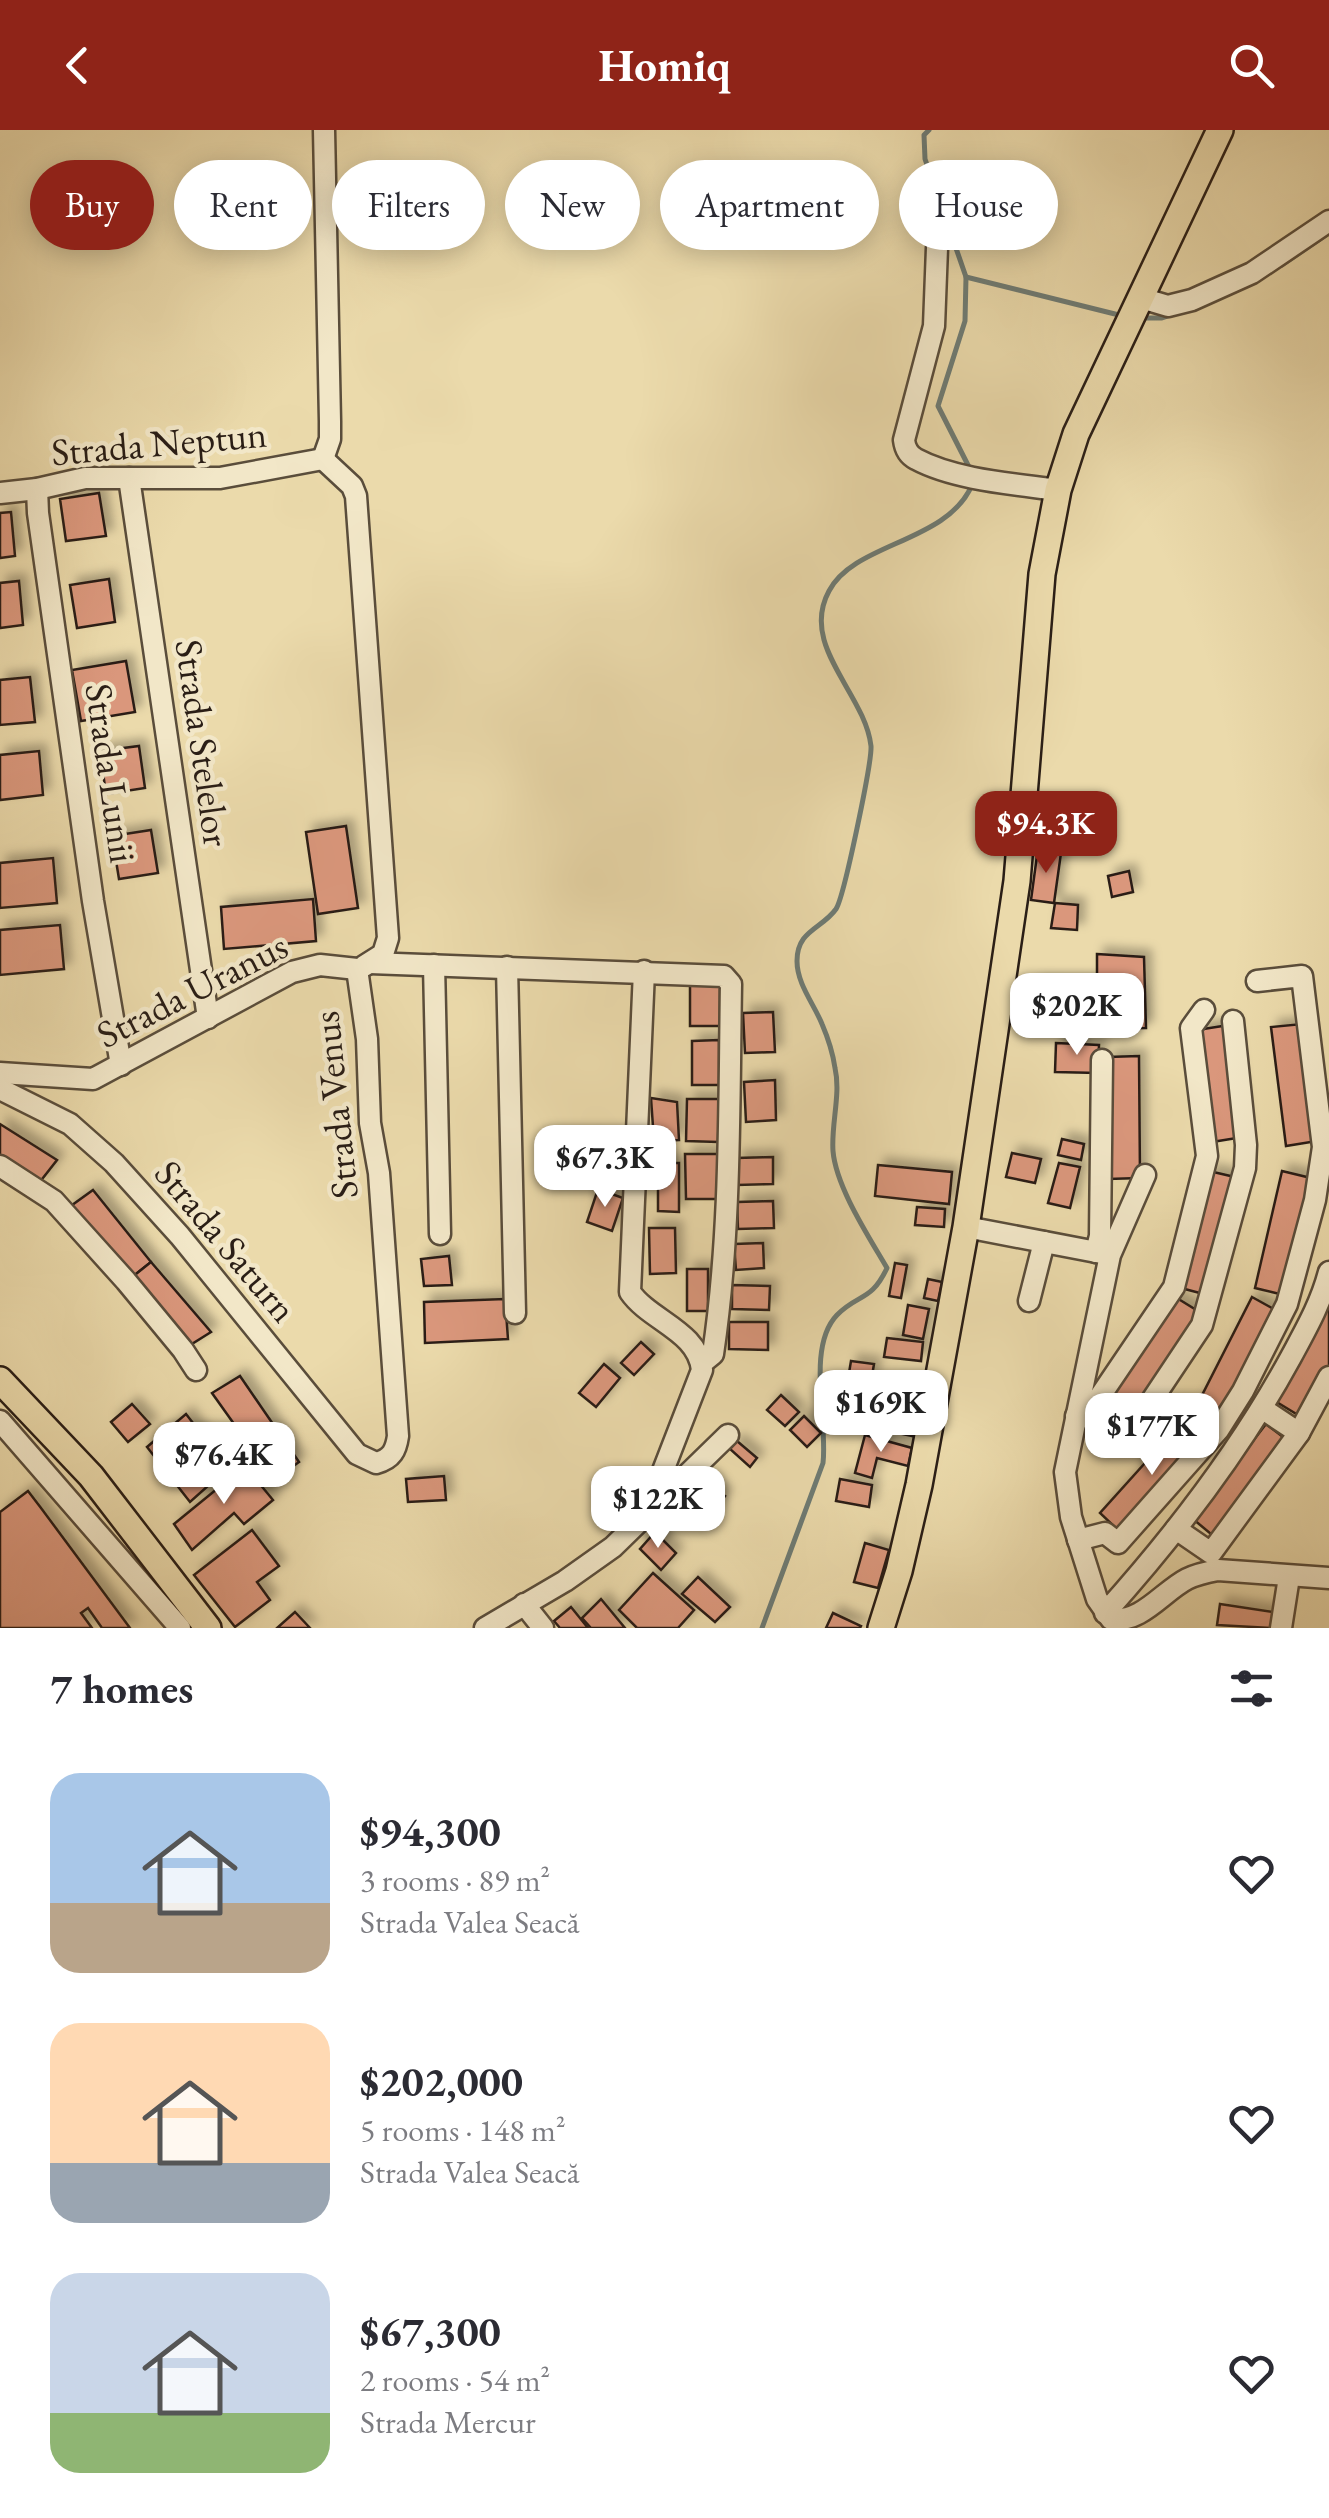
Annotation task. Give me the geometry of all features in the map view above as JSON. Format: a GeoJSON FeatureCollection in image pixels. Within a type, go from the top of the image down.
{"type":"FeatureCollection","features":[{"type":"Feature","properties":{"kind":"main road"},"geometry":{"type":"LineString","coordinates":[[881,1628],[919,1485],[966,1228],[1012,919],[1042,574],[1058,490],[1076,434],[1220,130]]}},
{"type":"Feature","properties":{"kind":"main road"},"geometry":{"type":"LineString","coordinates":[[0,1380],[92,1476],[208,1628]]}},
{"type":"Feature","properties":{"kind":"street"},"geometry":{"type":"LineString","coordinates":[[323,459],[330,439],[324,130]]}},
{"type":"Feature","properties":{"kind":"street"},"geometry":{"type":"LineString","coordinates":[[1140,301],[1168,306],[1192,300],[1252,274],[1329,221]]}},
{"type":"Feature","properties":{"kind":"street"},"geometry":{"type":"LineString","coordinates":[[937,250],[934,326],[905,447],[915,459],[973,476],[1058,490]]}},
{"type":"Feature","properties":{"kind":"street","name":"Strada Neptun"},"geometry":{"type":"LineString","coordinates":[[0,493],[85,478],[220,478],[323,459]]}},
{"type":"Feature","properties":{"kind":"street","name":"Strada Venus"},"geometry":{"type":"LineString","coordinates":[[323,459],[352,486],[356,496],[388,938],[386,949],[363,966],[370,1123],[379,1174],[398,1436],[396,1449],[376,1463]]}},
{"type":"Feature","properties":{"kind":"street","name":"Strada Stelelor"},"geometry":{"type":"LineString","coordinates":[[130,478],[208,1018]]}},
{"type":"Feature","properties":{"kind":"street","name":"Strada Lunii"},"geometry":{"type":"LineString","coordinates":[[37,489],[120,1065]]}},
{"type":"Feature","properties":{"kind":"street"},"geometry":{"type":"LineString","coordinates":[[434,965],[440,1234]]}},
{"type":"Feature","properties":{"kind":"street","name":"Strada Uranus"},"geometry":{"type":"LineString","coordinates":[[0,1073],[93,1079],[306,967],[434,965],[724,976],[731,984],[728,1128],[714,1354],[702,1364]]}},
{"type":"Feature","properties":{"kind":"street"},"geometry":{"type":"LineString","coordinates":[[508,967],[515,1314]]}},
{"type":"Feature","properties":{"kind":"street"},"geometry":{"type":"LineString","coordinates":[[644,972],[630,1292],[689,1342],[702,1364],[701,1378],[654,1494],[658,1505]]}},
{"type":"Feature","properties":{"kind":"street"},"geometry":{"type":"LineString","coordinates":[[1078,1540],[1105,1533],[1118,1542],[1206,1443],[1243,1391],[1287,1304],[1315,1200],[1323,1147],[1302,976],[1256,981]]}},
{"type":"Feature","properties":{"kind":"street"},"geometry":{"type":"LineString","coordinates":[[1081,1417],[1174,1287],[1207,1156],[1191,1028],[1204,1010]]}},
{"type":"Feature","properties":{"kind":"street"},"geometry":{"type":"LineString","coordinates":[[1081,1417],[1136,1424],[1202,1325],[1209,1308],[1245,1168],[1233,1020]]}},
{"type":"Feature","properties":{"kind":"street"},"geometry":{"type":"LineString","coordinates":[[1102,1060],[1103,1254],[1081,1417],[1065,1472],[1066,1494],[1097,1600],[1106,1614],[1118,1620],[1137,1616],[1184,1580],[1202,1573],[1218,1570],[1329,1578]]}},
{"type":"Feature","properties":{"kind":"street","name":"Strada Saturn"},"geometry":{"type":"LineString","coordinates":[[0,1089],[70,1124],[114,1163],[180,1236],[346,1442],[365,1460],[376,1463]]}},
{"type":"Feature","properties":{"kind":"street"},"geometry":{"type":"LineString","coordinates":[[0,1166],[54,1200],[184,1350],[196,1370]]}},
{"type":"Feature","properties":{"kind":"street"},"geometry":{"type":"LineString","coordinates":[[1103,1254],[1145,1175]]}},
{"type":"Feature","properties":{"kind":"street"},"geometry":{"type":"LineString","coordinates":[[966,1228],[1103,1254]]}},
{"type":"Feature","properties":{"kind":"street"},"geometry":{"type":"LineString","coordinates":[[1029,1302],[1044,1242]]}},
{"type":"Feature","properties":{"kind":"street"},"geometry":{"type":"LineString","coordinates":[[1106,1614],[1176,1529],[1263,1409],[1328,1284]]}},
{"type":"Feature","properties":{"kind":"street"},"geometry":{"type":"LineString","coordinates":[[1176,1529],[1211,1553],[1299,1433],[1329,1377]]}},
{"type":"Feature","properties":{"kind":"street"},"geometry":{"type":"LineString","coordinates":[[1263,1409],[1299,1433]]}},
{"type":"Feature","properties":{"kind":"street"},"geometry":{"type":"LineString","coordinates":[[3,1430],[180,1628]]}},
{"type":"Feature","properties":{"kind":"street"},"geometry":{"type":"LineString","coordinates":[[485,1628],[613,1546],[728,1436]]}},
{"type":"Feature","properties":{"kind":"street"},"geometry":{"type":"LineString","coordinates":[[1280,1628],[1289,1577]]}},
{"type":"Feature","properties":{"kind":"street"},"geometry":{"type":"LineString","coordinates":[[524,1604],[543,1628]]}},
{"type":"Feature","properties":{"kind":"building"},"geometry":{"type":"Polygon","coordinates":[[[99,493],[106,536],[66,541],[60,499],[99,493]]]}},
{"type":"Feature","properties":{"kind":"building"},"geometry":{"type":"Polygon","coordinates":[[[11,512],[15,556],[0,558],[0,513],[11,512]]]}},
{"type":"Feature","properties":{"kind":"building"},"geometry":{"type":"Polygon","coordinates":[[[109,579],[115,622],[77,628],[70,585],[109,579]]]}},
{"type":"Feature","properties":{"kind":"building"},"geometry":{"type":"Polygon","coordinates":[[[19,581],[23,625],[0,628],[0,583],[19,581]]]}},
{"type":"Feature","properties":{"kind":"building"},"geometry":{"type":"Polygon","coordinates":[[[126,661],[135,712],[81,721],[72,670],[126,661]]]}},
{"type":"Feature","properties":{"kind":"building"},"geometry":{"type":"Polygon","coordinates":[[[30,677],[35,722],[0,725],[0,680],[30,677]]]}},
{"type":"Feature","properties":{"kind":"building"},"geometry":{"type":"Polygon","coordinates":[[[139,746],[145,788],[106,794],[100,751],[139,746]]]}},
{"type":"Feature","properties":{"kind":"building"},"geometry":{"type":"Polygon","coordinates":[[[39,751],[43,795],[0,800],[0,755],[39,751]]]}},
{"type":"Feature","properties":{"kind":"building"},"geometry":{"type":"Polygon","coordinates":[[[346,826],[358,908],[318,914],[306,832],[346,826]]]}},
{"type":"Feature","properties":{"kind":"building"},"geometry":{"type":"Polygon","coordinates":[[[151,830],[158,873],[119,879],[112,836],[151,830]]]}},
{"type":"Feature","properties":{"kind":"building"},"geometry":{"type":"Polygon","coordinates":[[[1038,848],[1061,853],[1054,903],[1031,900],[1038,848]]]}},
{"type":"Feature","properties":{"kind":"building"},"geometry":{"type":"Polygon","coordinates":[[[53,858],[57,903],[0,908],[0,863],[53,858]]]}},
{"type":"Feature","properties":{"kind":"building"},"geometry":{"type":"Polygon","coordinates":[[[1129,871],[1133,892],[1112,897],[1108,876],[1129,871]]]}},
{"type":"Feature","properties":{"kind":"building"},"geometry":{"type":"Polygon","coordinates":[[[313,899],[316,941],[224,949],[221,907],[313,899]]]}},
{"type":"Feature","properties":{"kind":"building"},"geometry":{"type":"Polygon","coordinates":[[[1055,903],[1078,905],[1077,930],[1051,928],[1055,903]]]}},
{"type":"Feature","properties":{"kind":"building"},"geometry":{"type":"Polygon","coordinates":[[[60,925],[64,969],[0,975],[0,930],[60,925]]]}},
{"type":"Feature","properties":{"kind":"building"},"geometry":{"type":"Polygon","coordinates":[[[1097,954],[1144,957],[1146,1028],[1035,1030],[1036,985],[1097,986],[1097,954]]]}},
{"type":"Feature","properties":{"kind":"building"},"geometry":{"type":"Polygon","coordinates":[[[690,984],[720,984],[720,1026],[690,1026],[690,984]]]}},
{"type":"Feature","properties":{"kind":"building"},"geometry":{"type":"Polygon","coordinates":[[[773,1012],[775,1052],[745,1053],[743,1013],[773,1012]]]}},
{"type":"Feature","properties":{"kind":"building"},"geometry":{"type":"Polygon","coordinates":[[[1302,1024],[1317,1141],[1286,1146],[1271,1027],[1302,1024]]]}},
{"type":"Feature","properties":{"kind":"building"},"geometry":{"type":"Polygon","coordinates":[[[1229,1025],[1243,1137],[1212,1142],[1197,1030],[1229,1025]]]}},
{"type":"Feature","properties":{"kind":"building"},"geometry":{"type":"Polygon","coordinates":[[[719,1040],[719,1085],[692,1085],[692,1041],[719,1040]]]}},
{"type":"Feature","properties":{"kind":"building"},"geometry":{"type":"Polygon","coordinates":[[[1056,1043],[1099,1045],[1098,1073],[1055,1072],[1056,1043]]]}},
{"type":"Feature","properties":{"kind":"building"},"geometry":{"type":"Polygon","coordinates":[[[1139,1056],[1140,1178],[1108,1179],[1107,1057],[1139,1056]]]}},
{"type":"Feature","properties":{"kind":"building"},"geometry":{"type":"Polygon","coordinates":[[[775,1080],[776,1120],[746,1122],[744,1082],[775,1080]]]}},
{"type":"Feature","properties":{"kind":"building"},"geometry":{"type":"Polygon","coordinates":[[[651,1098],[677,1102],[679,1140],[654,1141],[651,1098]]]}},
{"type":"Feature","properties":{"kind":"building"},"geometry":{"type":"Polygon","coordinates":[[[687,1099],[719,1099],[718,1142],[686,1141],[687,1099]]]}},
{"type":"Feature","properties":{"kind":"building"},"geometry":{"type":"Polygon","coordinates":[[[0,1124],[57,1160],[39,1183],[0,1156],[0,1124]]]}},
{"type":"Feature","properties":{"kind":"building"},"geometry":{"type":"Polygon","coordinates":[[[1062,1139],[1084,1144],[1081,1160],[1058,1155],[1062,1139]]]}},
{"type":"Feature","properties":{"kind":"building"},"geometry":{"type":"Polygon","coordinates":[[[1012,1153],[1041,1159],[1035,1183],[1006,1177],[1012,1153]]]}},
{"type":"Feature","properties":{"kind":"building"},"geometry":{"type":"Polygon","coordinates":[[[685,1154],[719,1154],[719,1199],[686,1199],[685,1154]]]}},
{"type":"Feature","properties":{"kind":"building"},"geometry":{"type":"Polygon","coordinates":[[[589,1156],[622,1156],[622,1182],[589,1181],[589,1156]]]}},
{"type":"Feature","properties":{"kind":"building"},"geometry":{"type":"Polygon","coordinates":[[[773,1157],[773,1184],[737,1185],[736,1158],[773,1157]]]}},
{"type":"Feature","properties":{"kind":"building"},"geometry":{"type":"Polygon","coordinates":[[[658,1163],[679,1163],[679,1212],[658,1211],[658,1163]]]}},
{"type":"Feature","properties":{"kind":"building"},"geometry":{"type":"Polygon","coordinates":[[[1059,1163],[1080,1167],[1070,1208],[1048,1203],[1059,1163]]]}},
{"type":"Feature","properties":{"kind":"building"},"geometry":{"type":"Polygon","coordinates":[[[878,1165],[952,1172],[949,1204],[875,1196],[878,1165]]]}},
{"type":"Feature","properties":{"kind":"building"},"geometry":{"type":"Polygon","coordinates":[[[1209,1171],[1239,1178],[1211,1296],[1181,1288],[1209,1171]]]}},
{"type":"Feature","properties":{"kind":"building"},"geometry":{"type":"Polygon","coordinates":[[[1282,1171],[1315,1179],[1288,1296],[1255,1288],[1282,1171]]]}},
{"type":"Feature","properties":{"kind":"building"},"geometry":{"type":"Polygon","coordinates":[[[598,1189],[623,1198],[612,1231],[587,1222],[598,1189]]]}},
{"type":"Feature","properties":{"kind":"building"},"geometry":{"type":"Polygon","coordinates":[[[93,1190],[151,1262],[131,1278],[68,1208],[93,1190]]]}},
{"type":"Feature","properties":{"kind":"building"},"geometry":{"type":"Polygon","coordinates":[[[773,1201],[774,1228],[738,1229],[737,1202],[773,1201]]]}},
{"type":"Feature","properties":{"kind":"building"},"geometry":{"type":"Polygon","coordinates":[[[917,1207],[945,1209],[944,1227],[915,1225],[917,1207]]]}},
{"type":"Feature","properties":{"kind":"building"},"geometry":{"type":"Polygon","coordinates":[[[649,1228],[675,1228],[676,1273],[650,1274],[649,1228]]]}},
{"type":"Feature","properties":{"kind":"building"},"geometry":{"type":"Polygon","coordinates":[[[763,1243],[764,1268],[736,1270],[734,1244],[763,1243]]]}},
{"type":"Feature","properties":{"kind":"building"},"geometry":{"type":"Polygon","coordinates":[[[449,1256],[452,1285],[424,1286],[421,1259],[449,1256]]]}},
{"type":"Feature","properties":{"kind":"building"},"geometry":{"type":"Polygon","coordinates":[[[151,1262],[211,1332],[187,1347],[131,1278],[151,1262]]]}},
{"type":"Feature","properties":{"kind":"building"},"geometry":{"type":"Polygon","coordinates":[[[895,1263],[907,1265],[901,1298],[889,1296],[895,1263]]]}},
{"type":"Feature","properties":{"kind":"building"},"geometry":{"type":"Polygon","coordinates":[[[687,1269],[708,1269],[708,1311],[687,1311],[687,1269]]]}},
{"type":"Feature","properties":{"kind":"building"},"geometry":{"type":"Polygon","coordinates":[[[928,1279],[942,1282],[938,1301],[924,1298],[928,1279]]]}},
{"type":"Feature","properties":{"kind":"building"},"geometry":{"type":"Polygon","coordinates":[[[732,1285],[770,1286],[769,1310],[732,1309],[732,1285]]]}},
{"type":"Feature","properties":{"kind":"building"},"geometry":{"type":"Polygon","coordinates":[[[1172,1295],[1201,1313],[1137,1416],[1108,1398],[1172,1295]]]}},
{"type":"Feature","properties":{"kind":"building"},"geometry":{"type":"Polygon","coordinates":[[[1252,1297],[1279,1312],[1223,1420],[1196,1407],[1252,1297]]]}},
{"type":"Feature","properties":{"kind":"building"},"geometry":{"type":"Polygon","coordinates":[[[505,1299],[508,1339],[425,1343],[424,1302],[505,1299]]]}},
{"type":"Feature","properties":{"kind":"building"},"geometry":{"type":"Polygon","coordinates":[[[908,1305],[929,1309],[923,1339],[903,1335],[908,1305]]]}},
{"type":"Feature","properties":{"kind":"building"},"geometry":{"type":"Polygon","coordinates":[[[1329,1306],[1329,1369],[1303,1418],[1275,1401],[1329,1306]]]}},
{"type":"Feature","properties":{"kind":"building"},"geometry":{"type":"Polygon","coordinates":[[[729,1322],[768,1322],[768,1350],[729,1349],[729,1322]]]}},
{"type":"Feature","properties":{"kind":"building"},"geometry":{"type":"Polygon","coordinates":[[[887,1338],[923,1342],[921,1361],[884,1357],[887,1338]]]}},
{"type":"Feature","properties":{"kind":"building"},"geometry":{"type":"Polygon","coordinates":[[[641,1342],[654,1354],[634,1375],[621,1363],[641,1342]]]}},
{"type":"Feature","properties":{"kind":"building"},"geometry":{"type":"Polygon","coordinates":[[[851,1361],[874,1364],[871,1382],[848,1379],[851,1361]]]}},
{"type":"Feature","properties":{"kind":"building"},"geometry":{"type":"Polygon","coordinates":[[[604,1364],[620,1378],[596,1407],[579,1393],[604,1364]]]}},
{"type":"Feature","properties":{"kind":"building"},"geometry":{"type":"Polygon","coordinates":[[[240,1376],[299,1462],[274,1480],[212,1393],[240,1376]]]}},
{"type":"Feature","properties":{"kind":"building"},"geometry":{"type":"Polygon","coordinates":[[[781,1395],[799,1412],[785,1426],[767,1410],[781,1395]]]}},
{"type":"Feature","properties":{"kind":"building"},"geometry":{"type":"Polygon","coordinates":[[[876,1401],[918,1411],[912,1436],[870,1427],[876,1401]]]}},
{"type":"Feature","properties":{"kind":"building"},"geometry":{"type":"Polygon","coordinates":[[[132,1404],[150,1424],[128,1442],[111,1422],[132,1404]]]}},
{"type":"Feature","properties":{"kind":"building"},"geometry":{"type":"Polygon","coordinates":[[[186,1414],[228,1468],[190,1502],[147,1447],[186,1414]]]}},
{"type":"Feature","properties":{"kind":"building"},"geometry":{"type":"Polygon","coordinates":[[[804,1416],[821,1433],[807,1447],[790,1430],[804,1416]]]}},
{"type":"Feature","properties":{"kind":"building"},"geometry":{"type":"Polygon","coordinates":[[[1181,1423],[1204,1445],[1122,1534],[1100,1513],[1181,1423]]]}},
{"type":"Feature","properties":{"kind":"building"},"geometry":{"type":"Polygon","coordinates":[[[1266,1424],[1291,1443],[1217,1539],[1193,1519],[1266,1424]]]}},
{"type":"Feature","properties":{"kind":"building"},"geometry":{"type":"Polygon","coordinates":[[[865,1435],[912,1448],[908,1466],[877,1458],[872,1478],[855,1473],[865,1435]]]}},
{"type":"Feature","properties":{"kind":"building"},"geometry":{"type":"Polygon","coordinates":[[[737,1441],[757,1458],[750,1467],[730,1449],[737,1441]]]}},
{"type":"Feature","properties":{"kind":"building"},"geometry":{"type":"Polygon","coordinates":[[[245,1466],[273,1500],[244,1524],[234,1513],[192,1550],[174,1524],[245,1466]]]}},
{"type":"Feature","properties":{"kind":"building"},"geometry":{"type":"Polygon","coordinates":[[[444,1476],[446,1500],[408,1502],[406,1479],[444,1476]]]}},
{"type":"Feature","properties":{"kind":"building"},"geometry":{"type":"Polygon","coordinates":[[[703,1479],[725,1496],[712,1514],[690,1497],[703,1479]]]}},
{"type":"Feature","properties":{"kind":"building"},"geometry":{"type":"Polygon","coordinates":[[[840,1479],[872,1485],[869,1507],[836,1501],[840,1479]]]}},
{"type":"Feature","properties":{"kind":"building"},"geometry":{"type":"Polygon","coordinates":[[[28,1491],[130,1628],[102,1628],[88,1608],[81,1613],[92,1628],[0,1628],[0,1512],[28,1491]]]}},
{"type":"Feature","properties":{"kind":"building"},"geometry":{"type":"Polygon","coordinates":[[[252,1530],[279,1566],[257,1582],[270,1600],[235,1627],[194,1575],[252,1530]]]}},
{"type":"Feature","properties":{"kind":"building"},"geometry":{"type":"Polygon","coordinates":[[[655,1532],[676,1553],[661,1570],[640,1549],[655,1532]]]}},
{"type":"Feature","properties":{"kind":"building"},"geometry":{"type":"Polygon","coordinates":[[[865,1543],[889,1550],[878,1588],[854,1582],[865,1543]]]}},
{"type":"Feature","properties":{"kind":"building"},"geometry":{"type":"Polygon","coordinates":[[[653,1573],[694,1610],[678,1628],[637,1628],[619,1610],[653,1573]]]}},
{"type":"Feature","properties":{"kind":"building"},"geometry":{"type":"Polygon","coordinates":[[[698,1577],[730,1607],[715,1622],[682,1594],[698,1577]]]}},
{"type":"Feature","properties":{"kind":"building"},"geometry":{"type":"Polygon","coordinates":[[[601,1599],[625,1628],[591,1628],[582,1618],[601,1599]]]}},
{"type":"Feature","properties":{"kind":"building"},"geometry":{"type":"Polygon","coordinates":[[[1220,1604],[1273,1612],[1271,1628],[1217,1625],[1220,1604]]]}},
{"type":"Feature","properties":{"kind":"building"},"geometry":{"type":"Polygon","coordinates":[[[571,1607],[588,1628],[560,1628],[554,1621],[571,1607]]]}},
{"type":"Feature","properties":{"kind":"building"},"geometry":{"type":"Polygon","coordinates":[[[295,1612],[310,1628],[277,1628],[295,1612]]]}},
{"type":"Feature","properties":{"kind":"building"},"geometry":{"type":"Polygon","coordinates":[[[833,1613],[861,1626],[860,1628],[826,1628],[833,1613]]]}},
{"type":"Feature","properties":{"kind":"waterway"},"geometry":{"type":"LineString","coordinates":[[929,130],[924,135],[925,159],[966,277],[965,321],[938,406],[971,471]]}},
{"type":"Feature","properties":{"kind":"waterway"},"geometry":{"type":"LineString","coordinates":[[1282,265],[1329,233]]}},
{"type":"Feature","properties":{"kind":"waterway"},"geometry":{"type":"LineString","coordinates":[[966,277],[1123,316]]}},
{"type":"Feature","properties":{"kind":"waterway"},"geometry":{"type":"LineString","coordinates":[[1138,318],[1162,318],[1186,310]]}},
{"type":"Feature","properties":{"kind":"waterway"},"geometry":{"type":"LineString","coordinates":[[762,1628],[823,1463],[822,1346],[837,1315],[876,1287],[887,1268],[854,1211],[835,1165],[834,1063],[797,961],[801,943],[830,916],[840,899],[871,746],[858,707],[828,650],[822,631],[822,611],[829,591],[842,575],[859,562],[943,519],[960,504],[972,485]]}}]}
